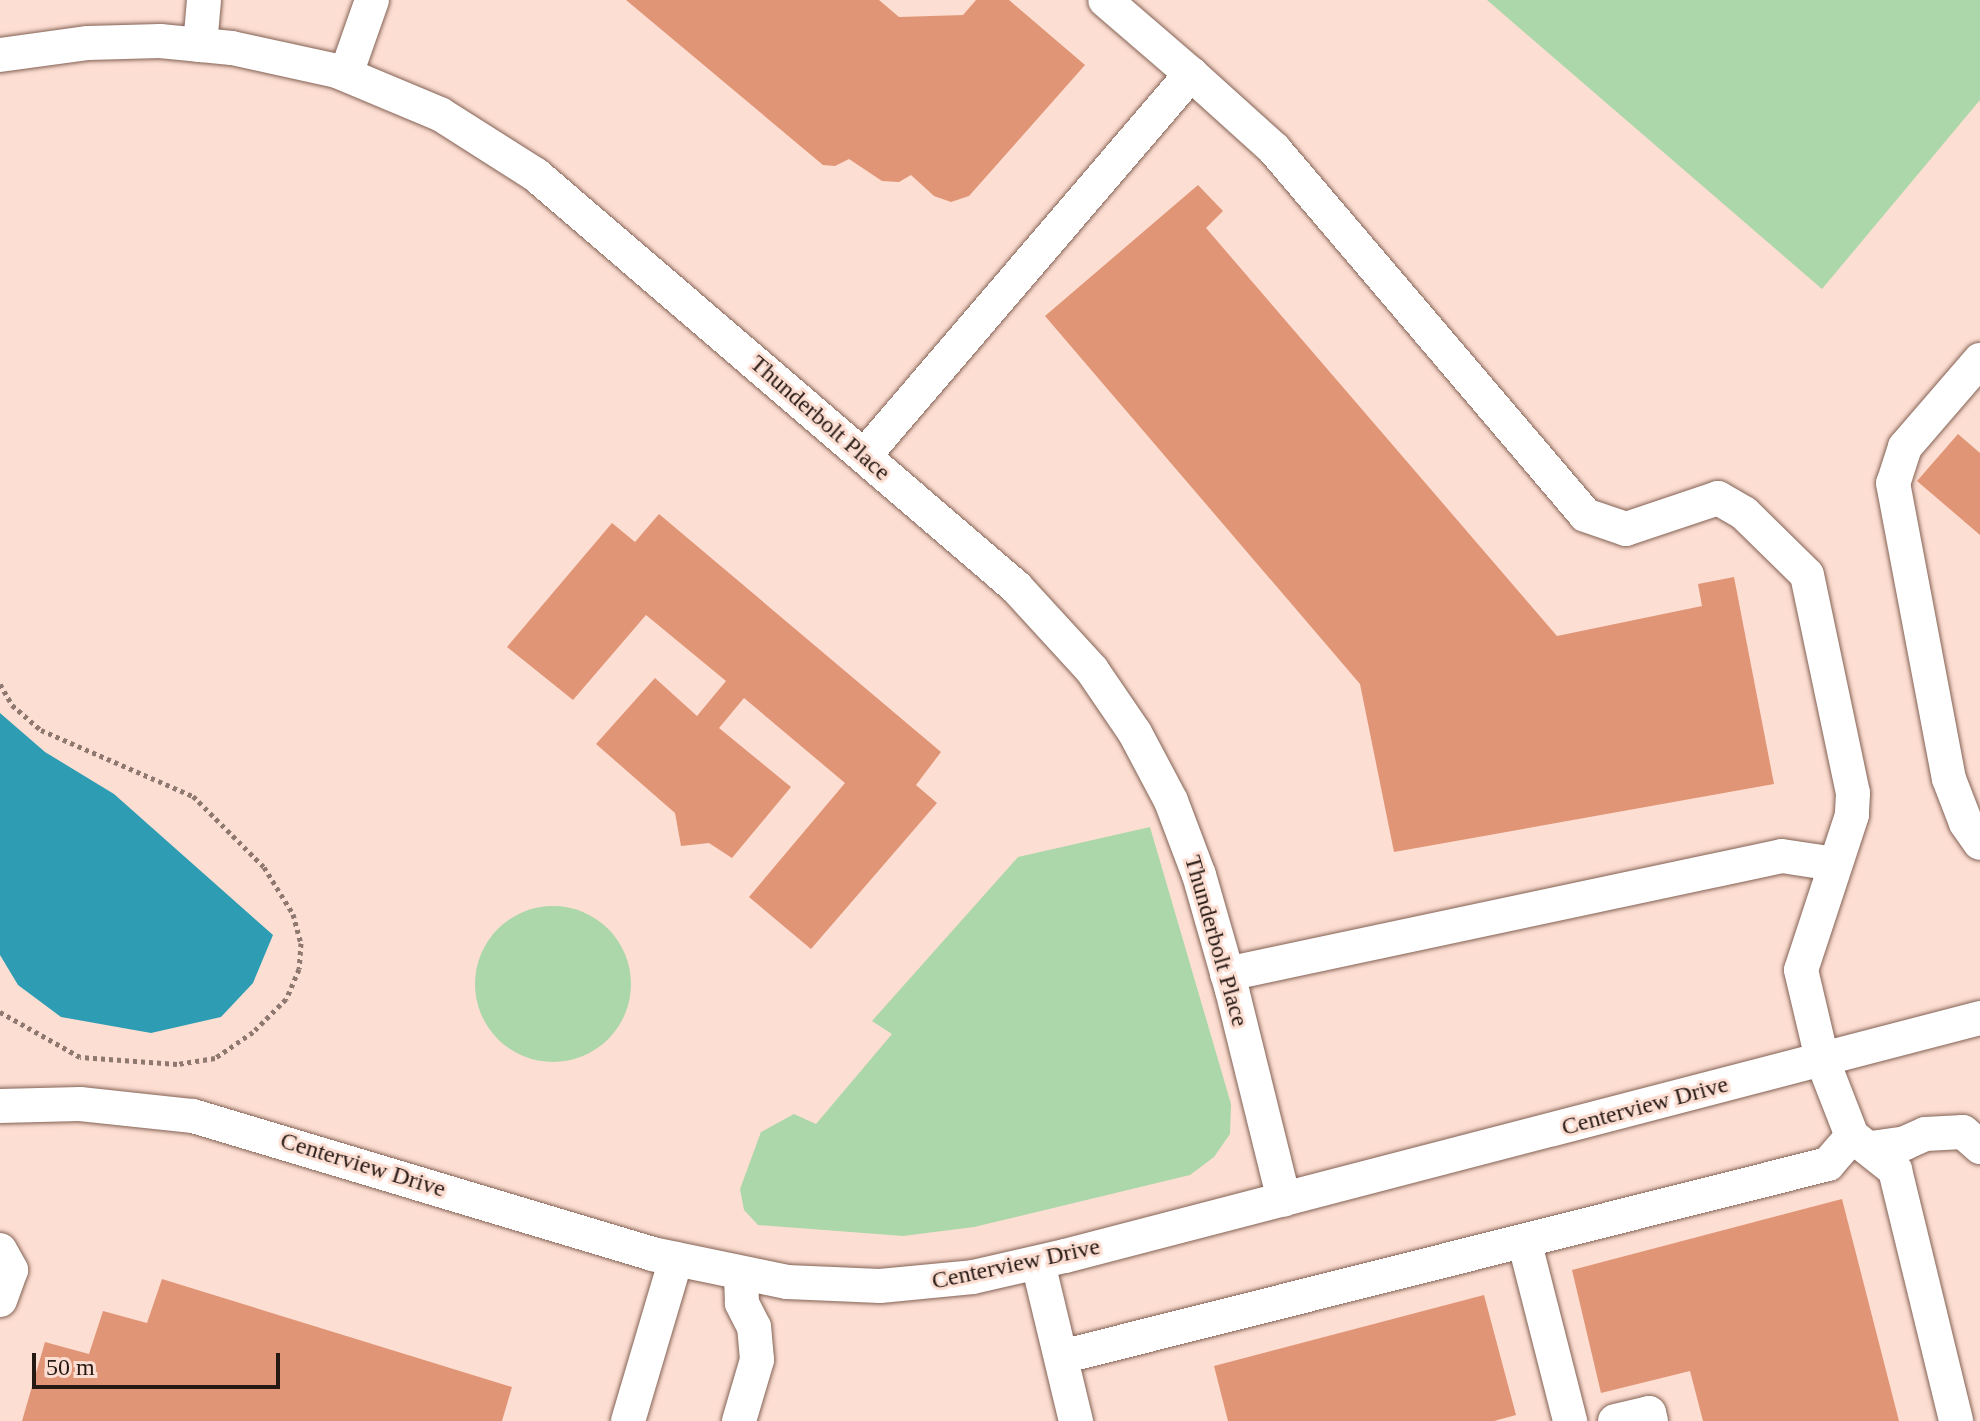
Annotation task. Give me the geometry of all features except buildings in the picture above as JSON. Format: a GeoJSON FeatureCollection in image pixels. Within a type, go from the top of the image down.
{"type":"FeatureCollection","features":[{"type":"Feature","properties":{"kind":"street"},"geometry":{"type":"LineString","coordinates":[[200,45],[204,0]]}},
{"type":"Feature","properties":{"kind":"street"},"geometry":{"type":"LineString","coordinates":[[346,74],[372,0]]}},
{"type":"Feature","properties":{"kind":"street"},"geometry":{"type":"LineString","coordinates":[[1105,0],[1274,149],[1585,515],[1626,529],[1718,498],[1744,513],[1799,562],[1809,585],[1853,793],[1852,815],[1801,970],[1822,1059],[1861,1142],[1895,1170],[1956,1421]]}},
{"type":"Feature","properties":{"kind":"street","name":"Thunderbolt Place"},"geometry":{"type":"LineString","coordinates":[[0,55],[88,43],[200,45],[303,61],[346,74],[440,114],[536,175],[1016,587],[1092,670],[1135,733],[1171,801],[1199,875],[1284,1200]]}},
{"type":"Feature","properties":{"kind":"street"},"geometry":{"type":"LineString","coordinates":[[864,456],[1191,74]]}},
{"type":"Feature","properties":{"kind":"street"},"geometry":{"type":"LineString","coordinates":[[1980,360],[1905,447],[1893,483],[1949,779],[1955,800],[1980,843]]}},
{"type":"Feature","properties":{"kind":"street"},"geometry":{"type":"LineString","coordinates":[[1227,974],[1782,856],[1835,864]]}},
{"type":"Feature","properties":{"kind":"street","name":"Centerview Drive"},"geometry":{"type":"LineString","coordinates":[[0,1106],[80,1104],[193,1116],[676,1259],[741,1274],[880,1286],[973,1277],[1038,1263],[1980,1018]]}},
{"type":"Feature","properties":{"kind":"street"},"geometry":{"type":"LineString","coordinates":[[1061,1357],[1525,1244],[1828,1164],[1861,1142],[1905,1143],[1925,1134],[1963,1132],[1980,1147]]}},
{"type":"Feature","properties":{"kind":"street"},"geometry":{"type":"LineString","coordinates":[[1525,1244],[1570,1421]]}},
{"type":"Feature","properties":{"kind":"street"},"geometry":{"type":"LineString","coordinates":[[0,1250],[11,1270],[0,1300]]}},
{"type":"Feature","properties":{"kind":"street"},"geometry":{"type":"LineString","coordinates":[[628,1421],[676,1259]]}},
{"type":"Feature","properties":{"kind":"street"},"geometry":{"type":"LineString","coordinates":[[1038,1263],[1076,1421]]}},
{"type":"Feature","properties":{"kind":"street"},"geometry":{"type":"LineString","coordinates":[[739,1421],[757,1360],[754,1327],[742,1303],[741,1274]]}},
{"type":"Feature","properties":{"kind":"street"},"geometry":{"type":"LineString","coordinates":[[1615,1421],[1649,1413],[1651,1421]]}},
{"type":"Feature","properties":{"kind":"path"},"geometry":{"type":"LineString","coordinates":[[0,684],[12,705],[41,730],[193,796],[264,867],[293,914],[301,943],[299,969],[286,999],[253,1032],[215,1058],[177,1064],[80,1057],[0,1012]]}},
{"type":"Feature","properties":{"kind":"green space"},"geometry":{"type":"Polygon","coordinates":[[[1487,0],[1980,0],[1980,100],[1822,289],[1487,0]]]}},
{"type":"Feature","properties":{"kind":"green space"},"geometry":{"type":"Polygon","coordinates":[[[1150,827],[1231,1104],[1230,1134],[1214,1157],[1190,1175],[974,1227],[903,1236],[758,1225],[744,1210],[740,1189],[761,1132],[794,1114],[816,1124],[892,1034],[872,1021],[1018,857],[1150,827]]]}},
{"type":"Feature","properties":{"kind":"green space"},"geometry":{"type":"Polygon","coordinates":[[[553,906],[583,912],[608,929],[625,954],[631,984],[625,1014],[608,1039],[583,1056],[553,1062],[523,1056],[498,1039],[481,1014],[475,984],[481,954],[498,929],[523,912],[553,906]]]}},
{"type":"Feature","properties":{"kind":"water"},"geometry":{"type":"Polygon","coordinates":[[[0,713],[45,752],[114,794],[273,935],[253,983],[221,1017],[151,1033],[61,1017],[18,985],[0,955],[0,713]]]}}]}
